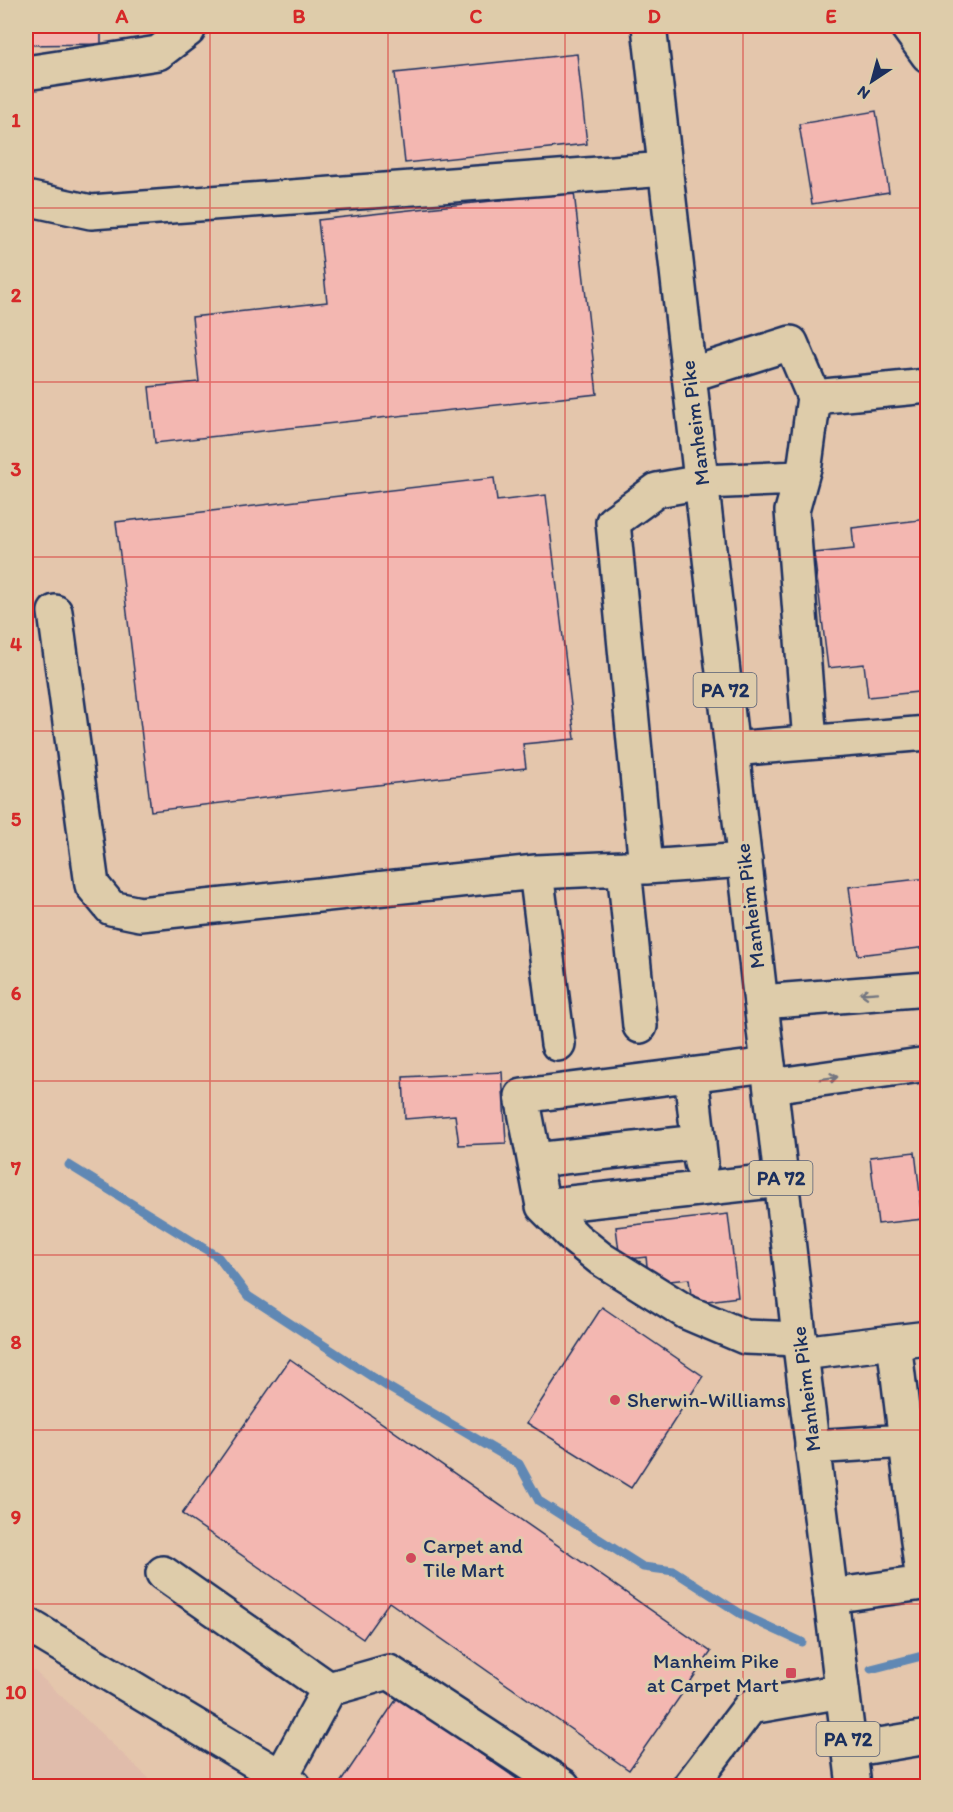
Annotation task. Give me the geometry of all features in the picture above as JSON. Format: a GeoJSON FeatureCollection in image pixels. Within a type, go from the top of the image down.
{"type":"FeatureCollection","features":[{"type":"Feature","properties":{"kind":"main road"},"geometry":{"type":"LineString","coordinates":[[26,73],[158,53],[188,30],[188,26]]}},
{"type":"Feature","properties":{"kind":"main road","name":"Manheim Pike"},"geometry":{"type":"LineString","coordinates":[[649,26],[812,1448],[854,1786]]}},
{"type":"Feature","properties":{"kind":"main road"},"geometry":{"type":"LineString","coordinates":[[907,26],[927,55]]}},
{"type":"Feature","properties":{"kind":"main road"},"geometry":{"type":"LineString","coordinates":[[26,198],[91,212],[666,169]]}},
{"type":"Feature","properties":{"kind":"main road"},"geometry":{"type":"LineString","coordinates":[[689,375],[791,343],[814,397],[801,478],[792,511],[810,742]]}},
{"type":"Feature","properties":{"kind":"main road"},"geometry":{"type":"LineString","coordinates":[[814,397],[927,386]]}},
{"type":"Feature","properties":{"kind":"main road"},"geometry":{"type":"LineString","coordinates":[[640,1026],[635,867],[613,522],[657,490],[702,482],[801,478]]}},
{"type":"Feature","properties":{"kind":"main road"},"geometry":{"type":"LineString","coordinates":[[56,612],[92,885],[111,908],[140,914],[536,872],[745,860]]}},
{"type":"Feature","properties":{"kind":"main road"},"geometry":{"type":"LineString","coordinates":[[732,749],[927,733]]}},
{"type":"Feature","properties":{"kind":"main road"},"geometry":{"type":"LineString","coordinates":[[536,872],[558,1044]]}},
{"type":"Feature","properties":{"kind":"main road"},"geometry":{"type":"LineString","coordinates":[[761,1002],[927,989]]}},
{"type":"Feature","properties":{"kind":"main road"},"geometry":{"type":"LineString","coordinates":[[927,1064],[770,1076],[690,1075],[522,1096],[543,1206],[575,1238],[601,1259],[686,1312],[745,1337],[801,1346],[894,1342],[927,1338]]}},
{"type":"Feature","properties":{"kind":"main road"},"geometry":{"type":"LineString","coordinates":[[690,1075],[704,1188]]}},
{"type":"Feature","properties":{"kind":"main road"},"geometry":{"type":"LineString","coordinates":[[534,1160],[699,1142]]}},
{"type":"Feature","properties":{"kind":"main road"},"geometry":{"type":"LineString","coordinates":[[543,1206],[782,1180]]}},
{"type":"Feature","properties":{"kind":"main road"},"geometry":{"type":"LineString","coordinates":[[831,1596],[923,1583],[894,1342]]}},
{"type":"Feature","properties":{"kind":"main road"},"geometry":{"type":"LineString","coordinates":[[812,1448],[906,1441]]}},
{"type":"Feature","properties":{"kind":"main road"},"geometry":{"type":"LineString","coordinates":[[163,1574],[329,1689]]}},
{"type":"Feature","properties":{"kind":"main road"},"geometry":{"type":"LineString","coordinates":[[26,1624],[288,1782],[329,1689]]}},
{"type":"Feature","properties":{"kind":"main road"},"geometry":{"type":"LineString","coordinates":[[329,1689],[389,1672],[563,1786]]}},
{"type":"Feature","properties":{"kind":"main road"},"geometry":{"type":"LineString","coordinates":[[690,1786],[750,1707],[842,1691]]}},
{"type":"Feature","properties":{"kind":"main road"},"geometry":{"type":"LineString","coordinates":[[849,1750],[927,1737]]}},
{"type":"Feature","properties":{"kind":"shaded area"},"geometry":{"type":"Polygon","coordinates":[[[26,1663],[157,1786],[26,1786],[26,1663]]]}},
{"type":"Feature","properties":{"kind":"building"},"geometry":{"type":"Polygon","coordinates":[[[26,26],[101,26],[101,44],[26,45],[26,26]]]}},
{"type":"Feature","properties":{"kind":"building"},"geometry":{"type":"Polygon","coordinates":[[[577,54],[587,144],[405,163],[395,73],[577,54]]]}},
{"type":"Feature","properties":{"kind":"building"},"geometry":{"type":"Polygon","coordinates":[[[876,111],[889,192],[812,204],[799,124],[876,111]]]}},
{"type":"Feature","properties":{"kind":"building"},"geometry":{"type":"Polygon","coordinates":[[[574,192],[597,394],[155,443],[149,387],[199,382],[192,317],[327,302],[318,220],[574,192]]]}},
{"type":"Feature","properties":{"kind":"building"},"geometry":{"type":"Polygon","coordinates":[[[494,478],[497,501],[546,495],[575,739],[523,744],[526,768],[151,811],[116,522],[494,478]]]}},
{"type":"Feature","properties":{"kind":"building"},"geometry":{"type":"Polygon","coordinates":[[[928,519],[928,691],[868,697],[864,664],[828,668],[814,553],[854,549],[852,528],[928,519]]]}},
{"type":"Feature","properties":{"kind":"building"},"geometry":{"type":"Polygon","coordinates":[[[928,878],[928,947],[858,955],[849,887],[928,878]]]}},
{"type":"Feature","properties":{"kind":"building"},"geometry":{"type":"Polygon","coordinates":[[[502,1072],[506,1143],[459,1145],[455,1115],[405,1119],[403,1077],[502,1072]]]}},
{"type":"Feature","properties":{"kind":"building"},"geometry":{"type":"Polygon","coordinates":[[[915,1152],[923,1219],[878,1224],[870,1157],[915,1152]]]}},
{"type":"Feature","properties":{"kind":"building"},"geometry":{"type":"Polygon","coordinates":[[[728,1214],[738,1297],[692,1303],[689,1279],[649,1283],[646,1257],[620,1260],[616,1227],[728,1214]]]}},
{"type":"Feature","properties":{"kind":"building","name":"Sherwin-Williams"},"geometry":{"type":"Polygon","coordinates":[[[602,1307],[703,1376],[631,1488],[527,1423],[602,1307]]]}},
{"type":"Feature","properties":{"kind":"building","name":"Carpet and Tile Mart"},"geometry":{"type":"Polygon","coordinates":[[[290,1359],[711,1652],[629,1770],[389,1602],[363,1639],[182,1514],[290,1359]]]}},
{"type":"Feature","properties":{"kind":"building"},"geometry":{"type":"Polygon","coordinates":[[[398,1697],[517,1779],[512,1786],[338,1786],[398,1697]]]}},
{"type":"Feature","properties":{"kind":"waterway"},"geometry":{"type":"LineString","coordinates":[[69,1165],[218,1257],[248,1296],[388,1387],[519,1464],[539,1501],[643,1567],[674,1571],[741,1614],[802,1642]]}},
{"type":"Feature","properties":{"kind":"waterway"},"geometry":{"type":"LineString","coordinates":[[871,1669],[922,1656]]}},
{"type":"Feature","properties":{"kind":"railway"},"geometry":{"type":"LineString","coordinates":[[26,1378],[28,1398],[26,1452]]}},
{"type":"Feature","properties":{"kind":"place","name":"Sherwin-Williams"},"geometry":{"type":"Point","coordinates":[615,1400]}},
{"type":"Feature","properties":{"kind":"place","name":"Carpet and Tile Mart"},"geometry":{"type":"Point","coordinates":[411,1558]}},
{"type":"Feature","properties":{"kind":"place","name":"Manheim Pike at Carpet Mart"},"geometry":{"type":"Point","coordinates":[791,1673]}}]}
